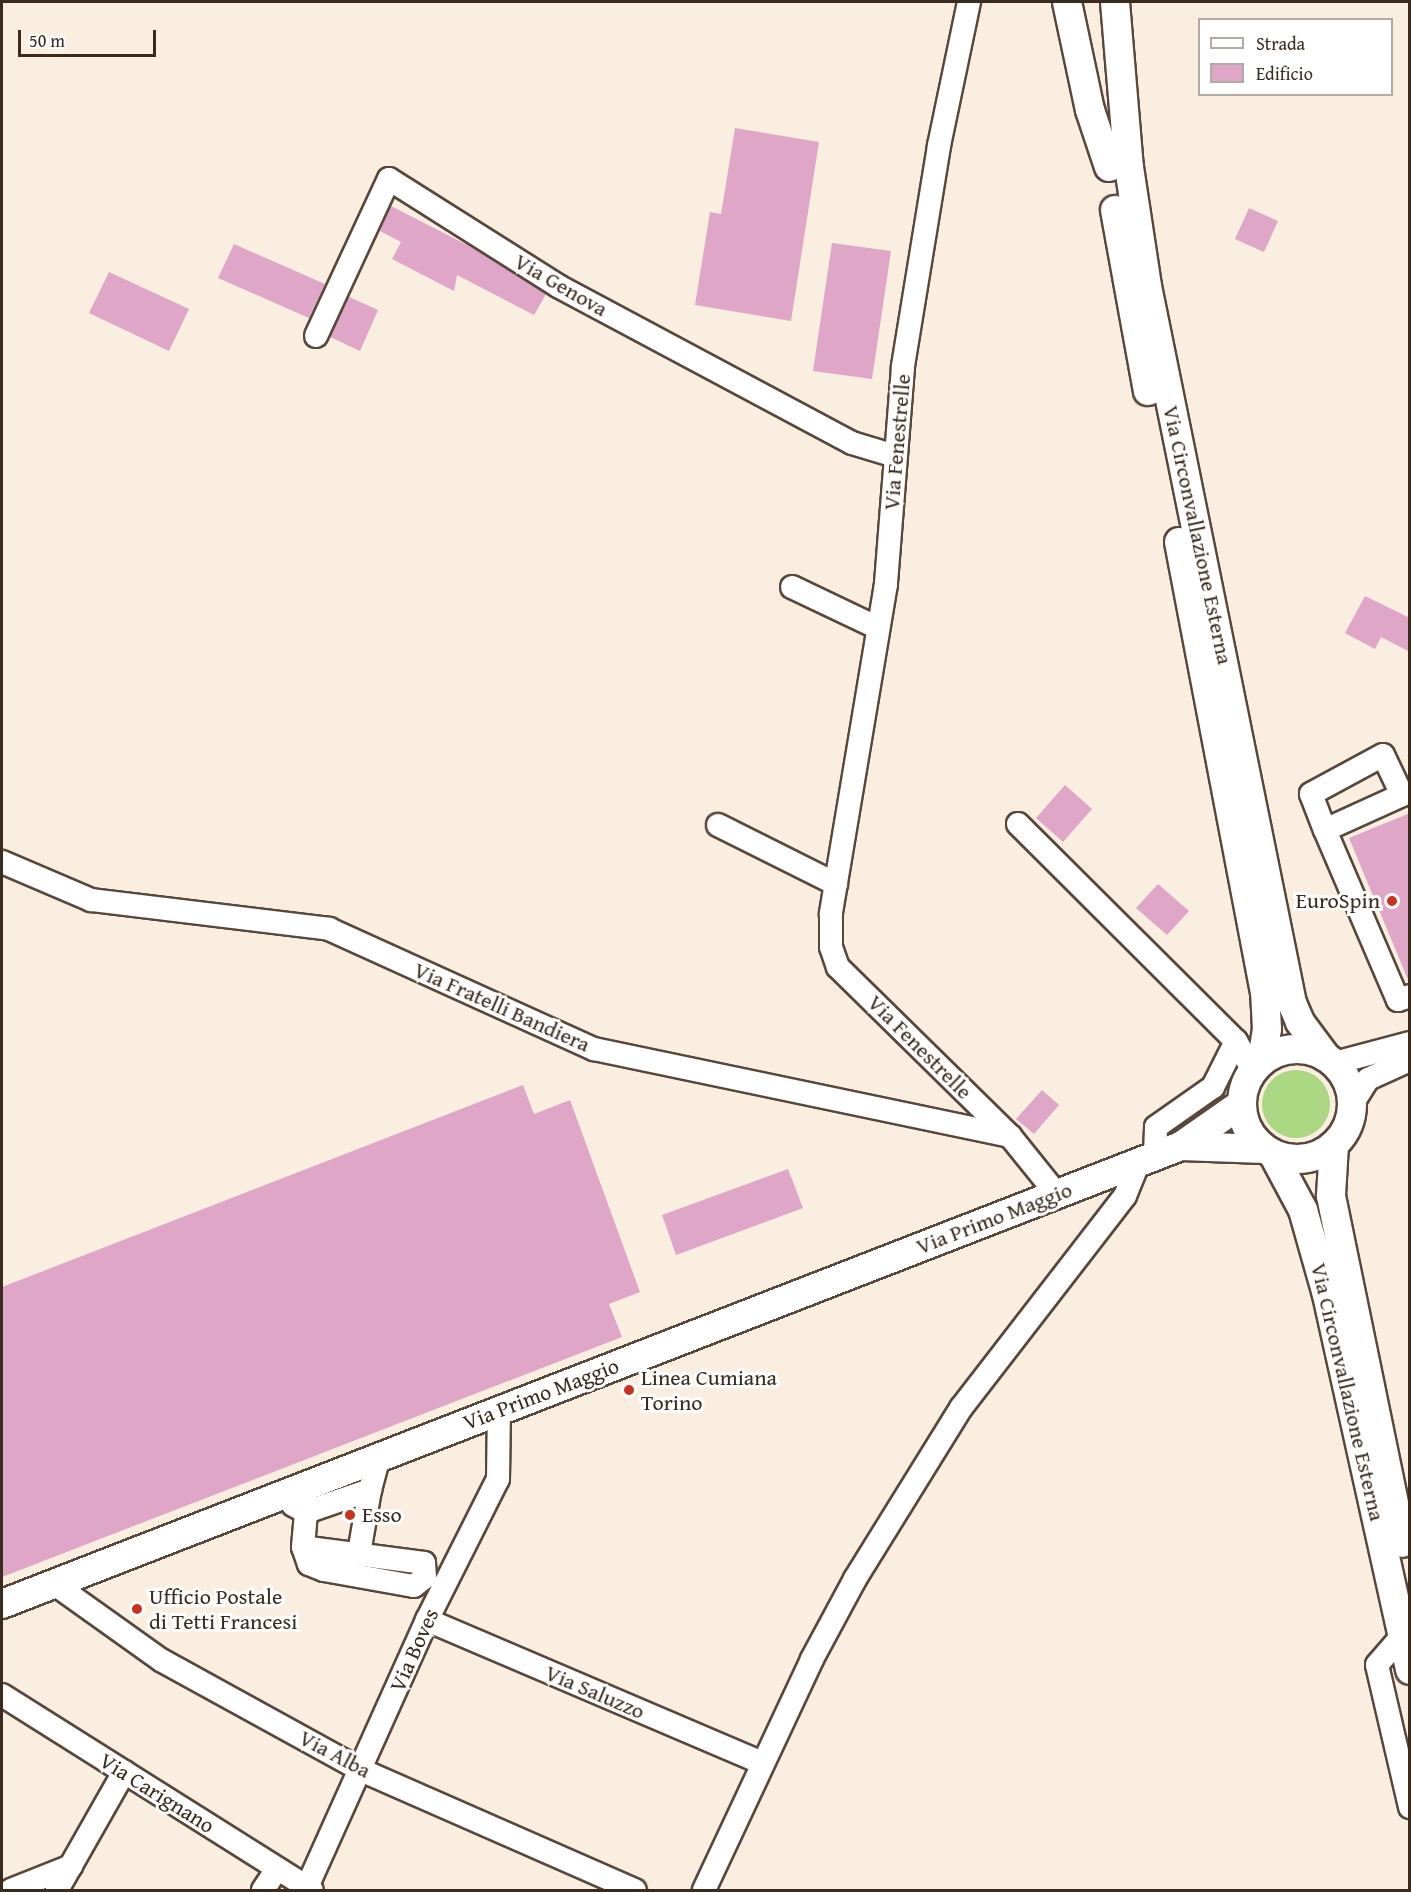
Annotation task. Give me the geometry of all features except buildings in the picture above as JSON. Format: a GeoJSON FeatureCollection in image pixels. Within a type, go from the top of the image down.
{"type":"FeatureCollection","features":[{"type":"Feature","properties":{"kind":"main road"},"geometry":{"type":"LineString","coordinates":[[1067,2],[1090,110],[1109,167]]}},
{"type":"Feature","properties":{"kind":"main road","name":"Via Circonvallazione Esterna"},"geometry":{"type":"LineString","coordinates":[[1096,2],[1109,167],[1127,289],[1251,910],[1265,991],[1267,1029],[1257,1065]]}},
{"type":"Feature","properties":{"kind":"main road","name":"Via Circonvallazione Esterna"},"geometry":{"type":"LineString","coordinates":[[1115,2],[1129,167],[1147,286],[1292,1003],[1300,1022],[1330,1060]]}},
{"type":"Feature","properties":{"kind":"main road"},"geometry":{"type":"LineString","coordinates":[[1291,1049],[1330,1060],[1349,1084],[1353,1103],[1345,1132],[1334,1145],[1304,1159],[1269,1152],[1245,1125],[1241,1104],[1244,1086],[1257,1065],[1291,1049]]}},
{"type":"Feature","properties":{"kind":"main road","name":"Via Primo Maggio"},"geometry":{"type":"LineString","coordinates":[[2,1604],[1158,1155],[1241,1104]]}},
{"type":"Feature","properties":{"kind":"main road","name":"Via Circonvallazione Esterna"},"geometry":{"type":"LineString","coordinates":[[1334,1145],[1331,1196],[1402,1636],[1410,1670]]}},
{"type":"Feature","properties":{"kind":"main road","name":"Via Circonvallazione Esterna"},"geometry":{"type":"LineString","coordinates":[[1269,1152],[1303,1210],[1410,1578]]}},
{"type":"Feature","properties":{"kind":"main road","name":"Via Primo Maggio"},"geometry":{"type":"LineString","coordinates":[[1158,1155],[1269,1152]]}},
{"type":"Feature","properties":{"kind":"main road"},"geometry":{"type":"LineString","coordinates":[[1371,1442],[1410,1499]]}},
{"type":"Feature","properties":{"kind":"street","name":"Via Fenestrelle"},"geometry":{"type":"LineString","coordinates":[[969,2],[937,157],[903,367],[886,584],[836,884],[831,947],[838,966],[1010,1136],[1056,1193]]}},
{"type":"Feature","properties":{"kind":"street","name":"Via Genova"},"geometry":{"type":"LineString","coordinates":[[316,336],[388,179],[558,286],[852,443],[895,456]]}},
{"type":"Feature","properties":{"kind":"street"},"geometry":{"type":"LineString","coordinates":[[792,587],[878,628]]}},
{"type":"Feature","properties":{"kind":"street"},"geometry":{"type":"LineString","coordinates":[[1018,824],[1236,1041],[1257,1065]]}},
{"type":"Feature","properties":{"kind":"street"},"geometry":{"type":"LineString","coordinates":[[718,825],[836,884]]}},
{"type":"Feature","properties":{"kind":"street"},"geometry":{"type":"LineString","coordinates":[[1325,830],[1398,1000],[1410,996]]}},
{"type":"Feature","properties":{"kind":"street","name":"Via Fratelli Bandiera"},"geometry":{"type":"LineString","coordinates":[[2,862],[91,900],[329,929],[594,1048],[1010,1136]]}},
{"type":"Feature","properties":{"kind":"street"},"geometry":{"type":"LineString","coordinates":[[704,1890],[762,1763],[855,1579],[961,1408],[1158,1155],[1156,1127],[1213,1087],[1236,1041]]}},
{"type":"Feature","properties":{"kind":"street"},"geometry":{"type":"LineString","coordinates":[[1330,1060],[1410,1043]]}},
{"type":"Feature","properties":{"kind":"street"},"geometry":{"type":"LineString","coordinates":[[1353,1103],[1368,1079],[1410,1060]]}},
{"type":"Feature","properties":{"kind":"street","name":"Via Boves"},"geometry":{"type":"LineString","coordinates":[[310,1889],[427,1620],[498,1479],[500,1410]]}},
{"type":"Feature","properties":{"kind":"street"},"geometry":{"type":"LineString","coordinates":[[359,1553],[370,1490],[379,1457]]}},
{"type":"Feature","properties":{"kind":"street"},"geometry":{"type":"LineString","coordinates":[[275,1497],[306,1512],[370,1490]]}},
{"type":"Feature","properties":{"kind":"street"},"geometry":{"type":"LineString","coordinates":[[303,1547],[424,1563],[425,1578],[414,1586],[324,1570],[309,1564],[303,1547],[306,1512]]}},
{"type":"Feature","properties":{"kind":"street","name":"Via Alba"},"geometry":{"type":"LineString","coordinates":[[53,1583],[161,1660],[361,1770],[635,1890]]}},
{"type":"Feature","properties":{"kind":"street","name":"Via Saluzzo"},"geometry":{"type":"LineString","coordinates":[[427,1620],[762,1763]]}},
{"type":"Feature","properties":{"kind":"street"},"geometry":{"type":"LineString","coordinates":[[1402,1636],[1377,1665],[1410,1807]]}},
{"type":"Feature","properties":{"kind":"street","name":"Via Carignano"},"geometry":{"type":"LineString","coordinates":[[2,1695],[310,1889]]}},
{"type":"Feature","properties":{"kind":"street"},"geometry":{"type":"LineString","coordinates":[[57,1890],[124,1772]]}},
{"type":"Feature","properties":{"kind":"street"},"geometry":{"type":"LineString","coordinates":[[11,1890],[71,1866]]}},
{"type":"Feature","properties":{"kind":"street"},"geometry":{"type":"LineString","coordinates":[[263,1890],[277,1869]]}},
{"type":"Feature","properties":{"kind":"green space"},"geometry":{"type":"Polygon","coordinates":[[[1296,1070],[1309,1073],[1320,1080],[1327,1091],[1330,1104],[1327,1117],[1320,1128],[1309,1135],[1296,1138],[1283,1135],[1272,1128],[1265,1117],[1262,1104],[1265,1091],[1272,1080],[1283,1073],[1296,1070]]]}},
{"type":"Feature","properties":{"kind":"place","name":"EuroSpin"},"geometry":{"type":"Point","coordinates":[1392,901]}},
{"type":"Feature","properties":{"kind":"place","name":"Linea Cumiana Torino"},"geometry":{"type":"Point","coordinates":[629,1390]}},
{"type":"Feature","properties":{"kind":"place","name":"Esso"},"geometry":{"type":"Point","coordinates":[350,1515]}},
{"type":"Feature","properties":{"kind":"place","name":"Ufficio Postale di Tetti Francesi"},"geometry":{"type":"Point","coordinates":[137,1609]}}]}
